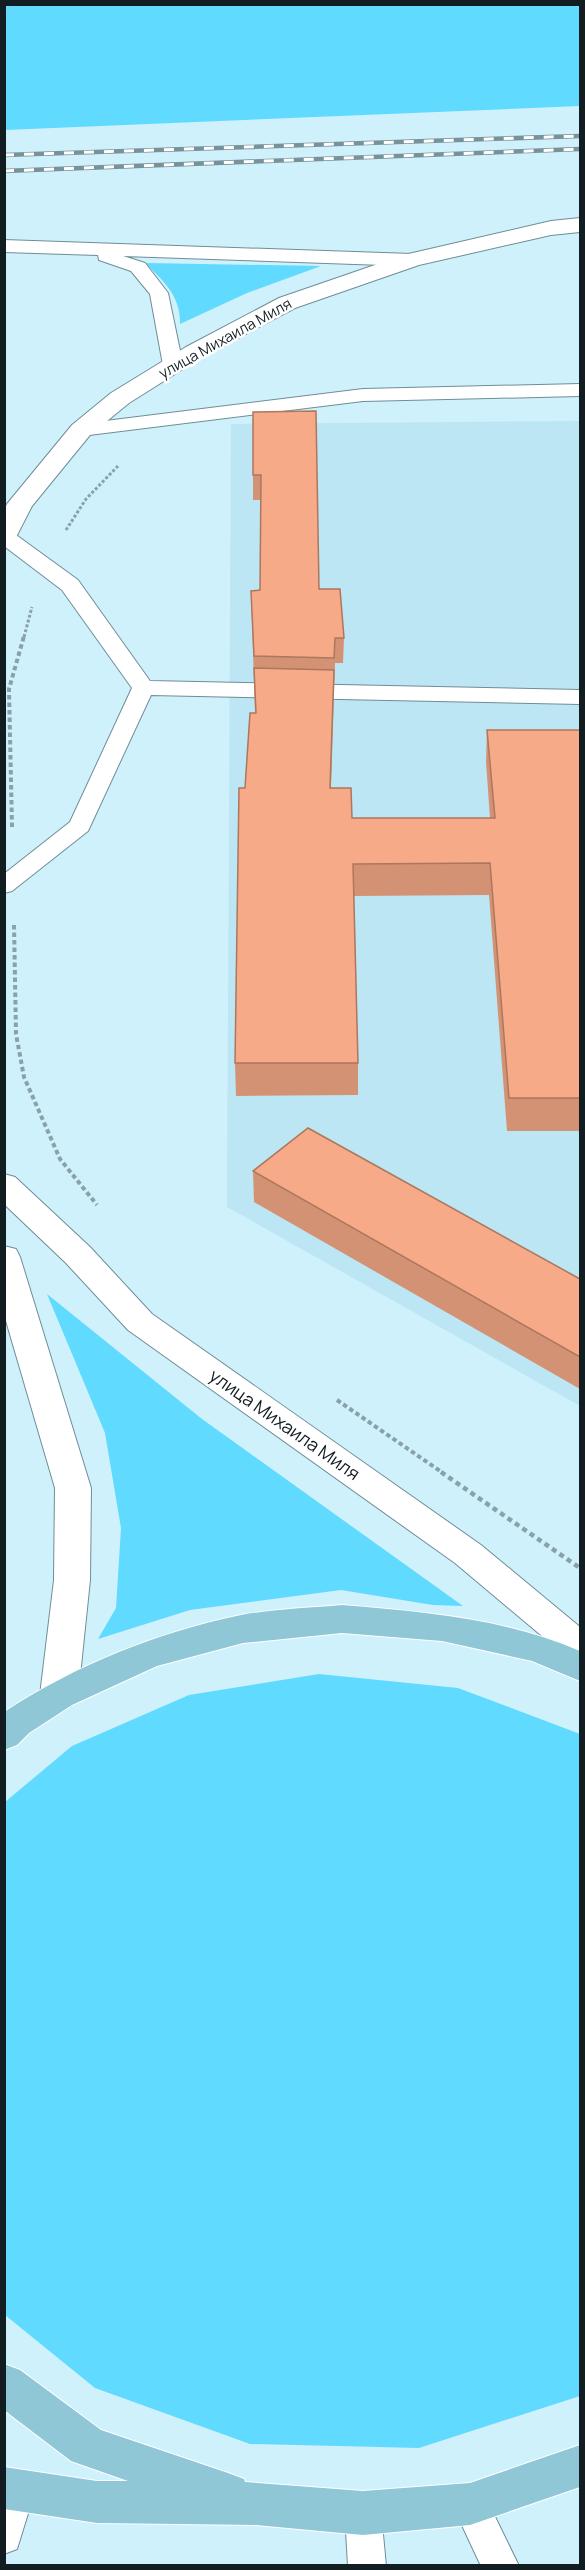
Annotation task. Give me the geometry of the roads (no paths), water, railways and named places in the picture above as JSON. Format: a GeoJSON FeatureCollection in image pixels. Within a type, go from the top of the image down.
{"type":"FeatureCollection","features":[{"type":"Feature","properties":{"kind":"main road","name":"улица Михаила Миля"},"geometry":{"type":"LineString","coordinates":[[5,537],[20,504],[81,430],[120,398],[173,365],[287,303],[412,260],[551,228],[580,225]]}},
{"type":"Feature","properties":{"kind":"main road","name":"улица Михаила Миля"},"geometry":{"type":"LineString","coordinates":[[4,1185],[78,1256],[140,1322],[468,1554],[580,1647]]}},
{"type":"Feature","properties":{"kind":"main road"},"geometry":{"type":"LineString","coordinates":[[4,1257],[73,1488],[72,1580],[59,1695]]}},
{"type":"Feature","properties":{"kind":"main road"},"geometry":{"type":"LineString","coordinates":[[8,1728],[59,1695],[148,1654],[243,1629],[342,1620],[442,1627],[538,1649],[580,1667]]}},
{"type":"Feature","properties":{"kind":"main road"},"geometry":{"type":"LineString","coordinates":[[4,2384],[87,2446],[256,2504]]}},
{"type":"Feature","properties":{"kind":"main road"},"geometry":{"type":"LineString","coordinates":[[11,2489],[97,2502],[256,2504],[363,2513],[471,2504],[580,2466]]}},
{"type":"Feature","properties":{"kind":"lane"},"geometry":{"type":"LineString","coordinates":[[4,246],[412,260]]}},
{"type":"Feature","properties":{"kind":"lane"},"geometry":{"type":"LineString","coordinates":[[88,250],[138,267],[159,293],[173,365]]}},
{"type":"Feature","properties":{"kind":"lane"},"geometry":{"type":"LineString","coordinates":[[81,430],[363,394],[580,390]]}},
{"type":"Feature","properties":{"kind":"lane"},"geometry":{"type":"LineString","coordinates":[[5,537],[70,585],[143,688]]}},
{"type":"Feature","properties":{"kind":"lane"},"geometry":{"type":"LineString","coordinates":[[143,688],[580,697]]}},
{"type":"Feature","properties":{"kind":"lane"},"geometry":{"type":"LineString","coordinates":[[9,883],[80,826],[143,688]]}},
{"type":"Feature","properties":{"kind":"lane"},"geometry":{"type":"LineString","coordinates":[[4,2536],[11,2489]]}},
{"type":"Feature","properties":{"kind":"lane"},"geometry":{"type":"LineString","coordinates":[[471,2504],[501,2565]]}},
{"type":"Feature","properties":{"kind":"lane"},"geometry":{"type":"LineString","coordinates":[[363,2513],[367,2565]]}},
{"type":"Feature","properties":{"kind":"railway"},"geometry":{"type":"LineString","coordinates":[[4,155],[580,136]]}},
{"type":"Feature","properties":{"kind":"railway"},"geometry":{"type":"LineString","coordinates":[[4,171],[580,149]]}}]}
